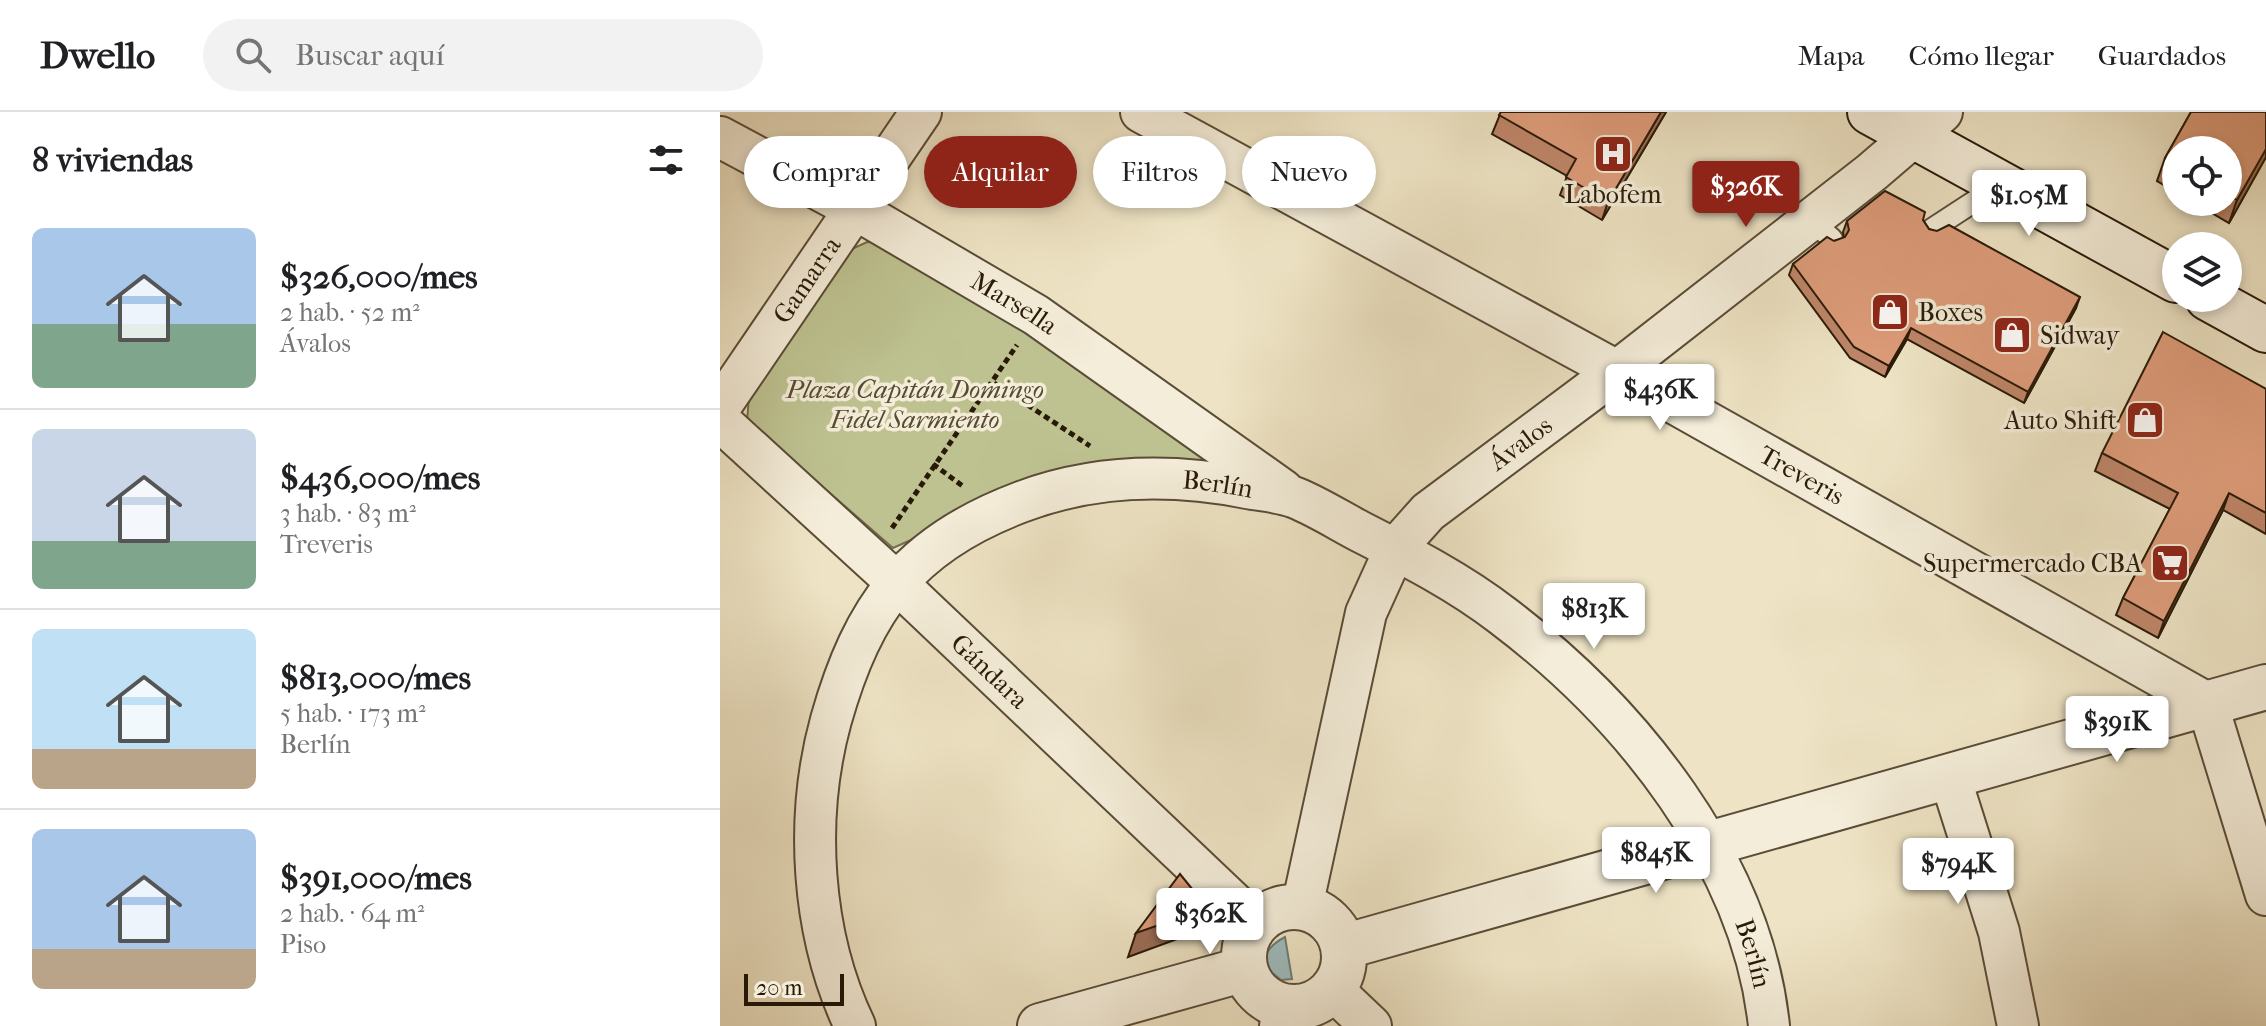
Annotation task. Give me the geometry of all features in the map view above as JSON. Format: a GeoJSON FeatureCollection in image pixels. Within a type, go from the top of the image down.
{"type":"FeatureCollection","features":[{"type":"Feature","properties":{"kind":"street","name":"Gamarra"},"geometry":{"type":"LineString","coordinates":[[720,407],[921,112]]}},
{"type":"Feature","properties":{"kind":"street","name":"Treveris"},"geometry":{"type":"LineString","coordinates":[[1141,112],[1617,371],[2207,703]]}},
{"type":"Feature","properties":{"kind":"street"},"geometry":{"type":"LineString","coordinates":[[1870,112],[1928,124],[2001,184],[2162,272]]}},
{"type":"Feature","properties":{"kind":"street","name":"Ávalos"},"geometry":{"type":"LineString","coordinates":[[1302,907],[1366,613],[1395,549],[1428,512],[1617,371],[1821,229],[1928,124]]}},
{"type":"Feature","properties":{"kind":"street","name":"Marsella"},"geometry":{"type":"LineString","coordinates":[[720,137],[855,209],[1036,315],[1293,497]]}},
{"type":"Feature","properties":{"kind":"street"},"geometry":{"type":"LineString","coordinates":[[2233,312],[2266,330]]}},
{"type":"Feature","properties":{"kind":"street","name":"Gándara"},"geometry":{"type":"LineString","coordinates":[[720,421],[884,571],[1256,924]]}},
{"type":"Feature","properties":{"kind":"street","name":"Berlín"},"geometry":{"type":"LineString","coordinates":[[855,1026],[833,965],[821,909],[816,852],[817,794],[827,737],[842,682],[884,571],[925,552],[997,511],[1089,482],[1137,476],[1207,480],[1293,497],[1449,579],[1501,614],[1594,696],[1645,755],[1706,845],[1753,949],[1769,1026]]}},
{"type":"Feature","properties":{"kind":"street"},"geometry":{"type":"LineString","coordinates":[[1343,947],[2266,687]]}},
{"type":"Feature","properties":{"kind":"street"},"geometry":{"type":"LineString","coordinates":[[2207,703],[2266,895]]}},
{"type":"Feature","properties":{"kind":"street"},"geometry":{"type":"LineString","coordinates":[[1950,777],[1999,932],[2018,1026]]}},
{"type":"Feature","properties":{"kind":"street"},"geometry":{"type":"LineString","coordinates":[[1302,907],[1329,920],[1343,947],[1343,969],[1332,989],[1311,1004],[1283,1016],[1260,994],[1245,969],[1245,945],[1256,924],[1277,909],[1302,907]]}},
{"type":"Feature","properties":{"kind":"street"},"geometry":{"type":"LineString","coordinates":[[1040,1026],[1245,969]]}},
{"type":"Feature","properties":{"kind":"street"},"geometry":{"type":"LineString","coordinates":[[1332,989],[1371,1026]]}},
{"type":"Feature","properties":{"kind":"lane"},"geometry":{"type":"LineString","coordinates":[[1932,229],[2001,184]]}},
{"type":"Feature","properties":{"kind":"path"},"geometry":{"type":"LineString","coordinates":[[884,571],[933,464],[994,383],[1036,315]]}},
{"type":"Feature","properties":{"kind":"path"},"geometry":{"type":"LineString","coordinates":[[994,383],[1137,476]]}},
{"type":"Feature","properties":{"kind":"green space","name":"Plaza Capitán Domingo Fidel Sarmiento"},"geometry":{"type":"Polygon","coordinates":[[[867,242],[888,243],[1210,447],[1209,462],[978,510],[893,548],[747,421],[749,397],[841,254],[867,242]]]}},
{"type":"Feature","properties":{"kind":"water"},"geometry":{"type":"Polygon","coordinates":[[[1285,937],[1292,979],[1281,980],[1264,966],[1270,948],[1285,937]]]}},
{"type":"Feature","properties":{"kind":"building"},"geometry":{"type":"Polygon","coordinates":[[[1501,112],[1661,112],[1608,202],[1566,177],[1576,159],[1499,115],[1501,112]]]}},
{"type":"Feature","properties":{"kind":"building"},"geometry":{"type":"Polygon","coordinates":[[[2191,112],[2266,112],[2266,149],[2242,191],[2242,136],[2177,136],[2191,112]]]}},
{"type":"Feature","properties":{"kind":"building"},"geometry":{"type":"Polygon","coordinates":[[[1885,191],[1925,212],[1923,220],[1929,229],[1937,231],[1949,225],[2080,297],[2028,392],[1911,328],[1889,366],[1854,347],[1793,264],[1827,237],[1834,241],[1845,237],[1849,230],[1847,221],[1885,191]]]}},
{"type":"Feature","properties":{"kind":"building"},"geometry":{"type":"Polygon","coordinates":[[[2163,332],[2266,389],[2266,513],[2229,493],[2164,621],[2123,598],[2178,493],[2102,453],[2163,332]]]}},
{"type":"Feature","properties":{"kind":"building"},"geometry":{"type":"Polygon","coordinates":[[[1180,874],[1197,895],[1188,915],[1136,933],[1180,874]]]}},
{"type":"Feature","properties":{"kind":"place","name":"Labofem"},"geometry":{"type":"Point","coordinates":[1613,154]}},
{"type":"Feature","properties":{"kind":"place","name":"Boxes"},"geometry":{"type":"Point","coordinates":[1890,312]}},
{"type":"Feature","properties":{"kind":"place","name":"Sidway"},"geometry":{"type":"Point","coordinates":[2012,335]}},
{"type":"Feature","properties":{"kind":"place","name":"Auto Shift"},"geometry":{"type":"Point","coordinates":[2145,420]}},
{"type":"Feature","properties":{"kind":"place","name":"Supermercado CBA"},"geometry":{"type":"Point","coordinates":[2170,563]}}]}
